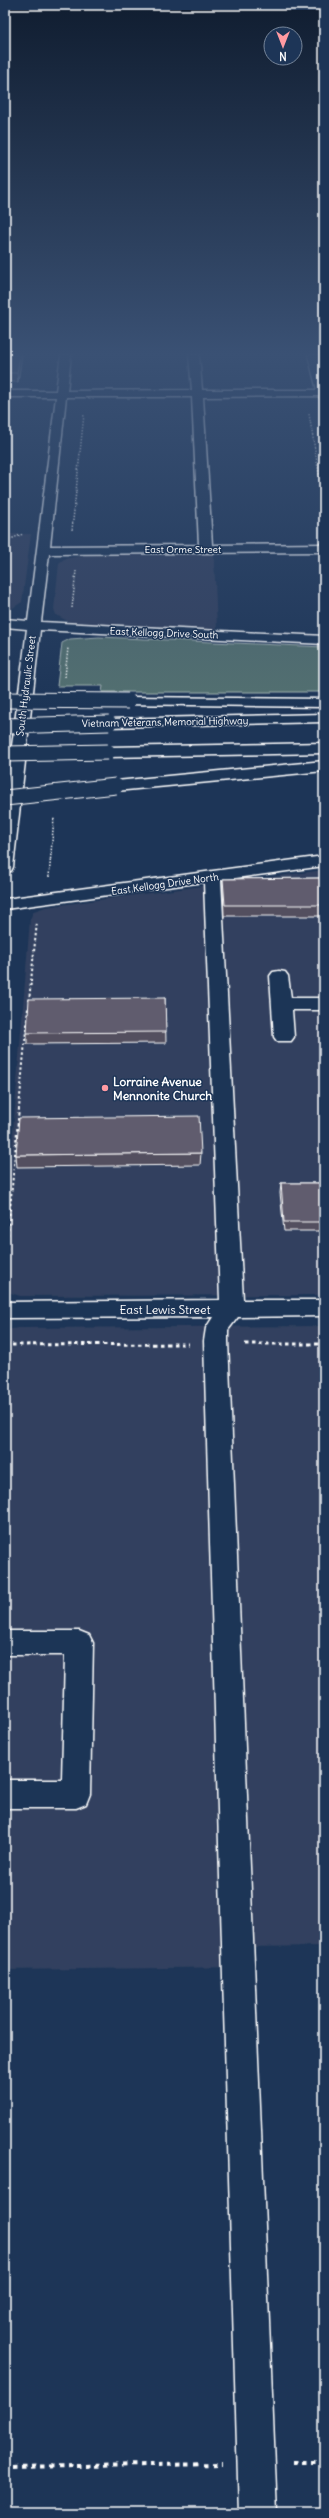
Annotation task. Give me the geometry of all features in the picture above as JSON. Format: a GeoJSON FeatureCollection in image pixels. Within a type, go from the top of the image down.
{"type":"FeatureCollection","features":[{"type":"Feature","properties":{"kind":"main road","name":"South Hydraulic Street"},"geometry":{"type":"LineString","coordinates":[[5,866],[51,473]]}},
{"type":"Feature","properties":{"kind":"main road"},"geometry":{"type":"LineString","coordinates":[[202,473],[206,549]]}},
{"type":"Feature","properties":{"kind":"main road","name":"East Orme Street"},"geometry":{"type":"LineString","coordinates":[[42,550],[324,548]]}},
{"type":"Feature","properties":{"kind":"main road","name":"East Kellogg Drive South"},"geometry":{"type":"LineString","coordinates":[[5,623],[70,628],[324,640]]}},
{"type":"Feature","properties":{"kind":"main road"},"geometry":{"type":"LineString","coordinates":[[5,700],[324,703]]}},
{"type":"Feature","properties":{"kind":"main road","name":"Vietnam Veterans Memorial Highway"},"geometry":{"type":"LineString","coordinates":[[5,726],[324,718]]}},
{"type":"Feature","properties":{"kind":"main road"},"geometry":{"type":"LineString","coordinates":[[5,754],[324,748]]}},
{"type":"Feature","properties":{"kind":"main road"},"geometry":{"type":"LineString","coordinates":[[5,798],[324,766]]}},
{"type":"Feature","properties":{"kind":"main road","name":"East Kellogg Drive North"},"geometry":{"type":"LineString","coordinates":[[5,904],[324,861]]}},
{"type":"Feature","properties":{"kind":"main road"},"geometry":{"type":"LineString","coordinates":[[212,877],[232,1309],[217,1328],[216,1344],[258,2513]]}},
{"type":"Feature","properties":{"kind":"main road"},"geometry":{"type":"LineString","coordinates":[[279,976],[284,1038]]}},
{"type":"Feature","properties":{"kind":"main road"},"geometry":{"type":"LineString","coordinates":[[282,1004],[324,1004]]}},
{"type":"Feature","properties":{"kind":"main road","name":"East Lewis Street"},"geometry":{"type":"LineString","coordinates":[[5,1310],[324,1308]]}},
{"type":"Feature","properties":{"kind":"main road"},"geometry":{"type":"LineString","coordinates":[[5,1643],[79,1643],[76,1794],[5,1794]]}},
{"type":"Feature","properties":{"kind":"path"},"geometry":{"type":"LineString","coordinates":[[65,682],[79,541],[72,536],[78,473]]}},
{"type":"Feature","properties":{"kind":"path"},"geometry":{"type":"LineString","coordinates":[[319,473],[324,504]]}},
{"type":"Feature","properties":{"kind":"path"},"geometry":{"type":"LineString","coordinates":[[5,1265],[38,916],[44,916],[54,816]]}},
{"type":"Feature","properties":{"kind":"path"},"geometry":{"type":"LineString","coordinates":[[5,1346],[324,1344]]}},
{"type":"Feature","properties":{"kind":"path"},"geometry":{"type":"LineString","coordinates":[[5,2467],[324,2462]]}},
{"type":"Feature","properties":{"kind":"shaded area"},"geometry":{"type":"Polygon","coordinates":[[[5,534],[31,534],[22,602],[5,613],[5,534]]]}},
{"type":"Feature","properties":{"kind":"shaded area"},"geometry":{"type":"Polygon","coordinates":[[[214,554],[217,630],[71,623],[56,615],[54,609],[59,563],[64,559],[85,555],[214,554]]]}},
{"type":"Feature","properties":{"kind":"shaded area"},"geometry":{"type":"Polygon","coordinates":[[[324,870],[324,1295],[20,1296],[8,1292],[5,1287],[5,1233],[30,919],[34,911],[45,907],[324,870]]]}},
{"type":"Feature","properties":{"kind":"shaded area"},"geometry":{"type":"Polygon","coordinates":[[[324,1326],[324,1946],[249,1947],[247,1967],[5,1970],[5,1330],[18,1328],[324,1326]]]}},
{"type":"Feature","properties":{"kind":"green space"},"geometry":{"type":"Polygon","coordinates":[[[99,637],[324,647],[324,692],[102,692],[103,686],[57,686],[62,643],[70,639],[99,637]]]}},
{"type":"Feature","properties":{"kind":"building"},"geometry":{"type":"Polygon","coordinates":[[[324,878],[324,905],[225,905],[223,879],[324,878]]]}},
{"type":"Feature","properties":{"kind":"building"},"geometry":{"type":"Polygon","coordinates":[[[165,998],[166,1032],[27,1033],[29,999],[165,998]]]}},
{"type":"Feature","properties":{"kind":"building"},"geometry":{"type":"Polygon","coordinates":[[[199,1116],[201,1153],[16,1155],[19,1118],[199,1116]]]}},
{"type":"Feature","properties":{"kind":"building"},"geometry":{"type":"Polygon","coordinates":[[[281,1183],[324,1183],[324,1222],[284,1222],[281,1183]]]}},
{"type":"Feature","properties":{"kind":"place","name":"Lorraine Avenue Mennonite Church"},"geometry":{"type":"Point","coordinates":[105,1088]}}]}
